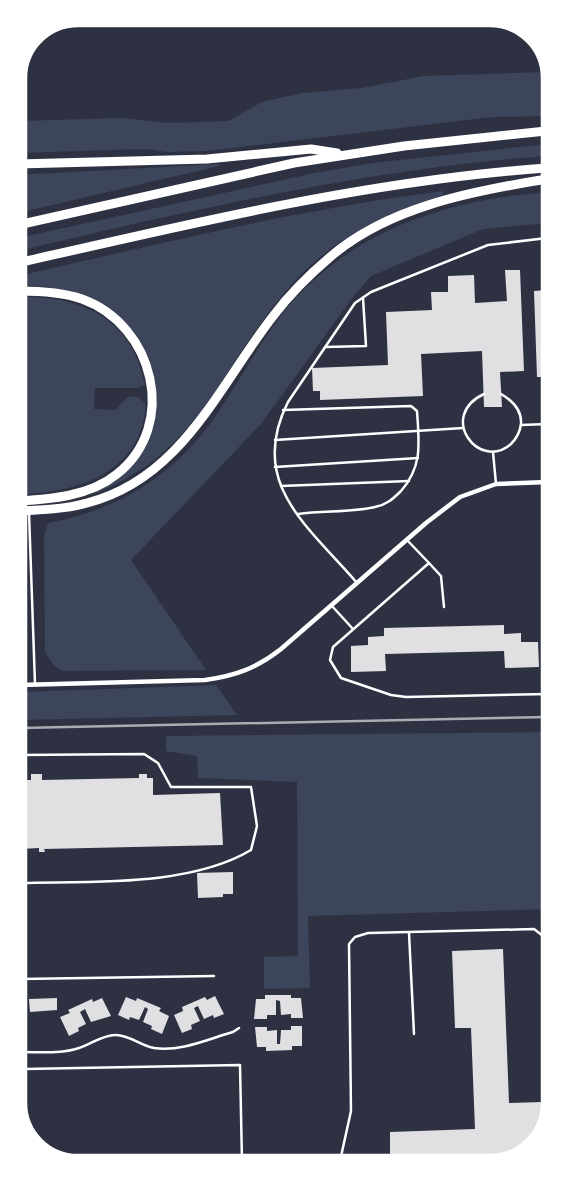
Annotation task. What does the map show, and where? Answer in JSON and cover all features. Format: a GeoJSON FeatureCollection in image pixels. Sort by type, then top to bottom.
{"type":"FeatureCollection","features":[{"type":"Feature","properties":{"kind":"highway"},"geometry":{"type":"LineString","coordinates":[[26,222],[232,176],[347,154],[542,131]]}},
{"type":"Feature","properties":{"kind":"highway"},"geometry":{"type":"LineString","coordinates":[[26,164],[207,159],[311,149],[347,154]]}},
{"type":"Feature","properties":{"kind":"highway"},"geometry":{"type":"LineString","coordinates":[[26,261],[285,203],[407,183],[542,168]]}},
{"type":"Feature","properties":{"kind":"highway"},"geometry":{"type":"LineString","coordinates":[[29,511],[87,503],[109,496],[130,485],[168,458],[200,422],[274,315],[330,257],[358,238],[393,219],[445,199],[542,180]]}},
{"type":"Feature","properties":{"kind":"highway"},"geometry":{"type":"LineString","coordinates":[[26,291],[40,291],[83,299],[122,324],[135,341],[146,362],[153,404],[148,426],[140,446],[117,474],[85,491],[58,498],[26,500]]}},
{"type":"Feature","properties":{"kind":"street"},"geometry":{"type":"LineString","coordinates":[[26,685],[205,680],[246,672],[266,661],[454,500],[475,490],[496,484],[542,482]]}},
{"type":"Feature","properties":{"kind":"lane"},"geometry":{"type":"LineString","coordinates":[[357,583],[286,499],[275,467],[274,440],[284,410],[355,303],[363,297],[371,292],[488,245],[542,239]]}},
{"type":"Feature","properties":{"kind":"lane"},"geometry":{"type":"LineString","coordinates":[[325,347],[366,346],[363,297]]}},
{"type":"Feature","properties":{"kind":"lane"},"geometry":{"type":"LineString","coordinates":[[484,394],[468,404],[464,412],[463,428],[470,442],[477,448],[493,452],[501,450],[515,440],[521,425],[518,409],[501,394]]}},
{"type":"Feature","properties":{"kind":"lane"},"geometry":{"type":"LineString","coordinates":[[284,410],[411,406],[417,411],[418,458],[410,481],[393,500],[376,507],[298,514]]}},
{"type":"Feature","properties":{"kind":"lane"},"geometry":{"type":"LineString","coordinates":[[521,425],[542,424]]}},
{"type":"Feature","properties":{"kind":"lane"},"geometry":{"type":"LineString","coordinates":[[274,440],[463,428]]}},
{"type":"Feature","properties":{"kind":"lane"},"geometry":{"type":"LineString","coordinates":[[493,452],[496,484]]}},
{"type":"Feature","properties":{"kind":"lane"},"geometry":{"type":"LineString","coordinates":[[275,467],[418,458]]}},
{"type":"Feature","properties":{"kind":"lane"},"geometry":{"type":"LineString","coordinates":[[281,486],[410,481]]}},
{"type":"Feature","properties":{"kind":"lane"},"geometry":{"type":"LineString","coordinates":[[29,511],[35,684]]}},
{"type":"Feature","properties":{"kind":"lane"},"geometry":{"type":"LineString","coordinates":[[407,540],[441,576],[444,607]]}},
{"type":"Feature","properties":{"kind":"lane"},"geometry":{"type":"LineString","coordinates":[[429,563],[333,647],[330,660],[341,678],[391,695],[406,698],[542,694]]}},
{"type":"Feature","properties":{"kind":"lane"},"geometry":{"type":"LineString","coordinates":[[332,605],[352,629]]}},
{"type":"Feature","properties":{"kind":"lane"},"geometry":{"type":"LineString","coordinates":[[26,754],[144,754],[158,763],[171,787],[252,787],[257,826],[251,850],[234,860],[162,879],[26,882]]}},
{"type":"Feature","properties":{"kind":"lane"},"geometry":{"type":"LineString","coordinates":[[341,1155],[351,1111],[349,944],[355,937],[368,934],[409,932],[534,929],[542,935]]}},
{"type":"Feature","properties":{"kind":"lane"},"geometry":{"type":"LineString","coordinates":[[409,932],[414,1034]]}},
{"type":"Feature","properties":{"kind":"lane"},"geometry":{"type":"LineString","coordinates":[[26,979],[214,976]]}},
{"type":"Feature","properties":{"kind":"lane"},"geometry":{"type":"LineString","coordinates":[[26,1052],[59,1052],[115,1034],[125,1036],[134,1043],[153,1048],[170,1049],[189,1046],[233,1032],[239,1028]]}},
{"type":"Feature","properties":{"kind":"lane"},"geometry":{"type":"LineString","coordinates":[[26,1069],[240,1065],[242,1155]]}},
{"type":"Feature","properties":{"kind":"shaded area"},"geometry":{"type":"Polygon","coordinates":[[[541,72],[542,116],[492,117],[207,151],[166,152],[145,149],[26,153],[26,121],[122,118],[168,123],[228,121],[262,102],[302,93],[361,88],[424,76],[541,72]]]}},
{"type":"Feature","properties":{"kind":"shaded area"},"geometry":{"type":"Polygon","coordinates":[[[542,144],[542,156],[479,162],[346,181],[215,206],[26,249],[26,236],[315,173],[372,163],[542,144]]]}},
{"type":"Feature","properties":{"kind":"shaded area"},"geometry":{"type":"Polygon","coordinates":[[[218,164],[219,166],[26,211],[26,175],[218,164]]]}},
{"type":"Feature","properties":{"kind":"shaded area"},"geometry":{"type":"Polygon","coordinates":[[[443,191],[443,195],[402,210],[362,229],[326,252],[294,282],[269,313],[208,403],[186,430],[160,455],[129,477],[91,495],[112,481],[134,462],[146,444],[154,423],[157,400],[155,379],[148,358],[138,338],[124,321],[106,307],[86,296],[61,289],[26,286],[26,274],[282,217],[443,191]]]}},
{"type":"Feature","properties":{"kind":"shaded area"},"geometry":{"type":"Polygon","coordinates":[[[542,193],[542,223],[483,229],[371,276],[353,297],[261,424],[131,560],[206,670],[63,671],[54,666],[45,652],[44,537],[48,523],[99,509],[146,485],[166,470],[203,433],[219,411],[254,354],[293,301],[319,275],[347,254],[377,236],[442,210],[511,196],[542,193]]]}},
{"type":"Feature","properties":{"kind":"shaded area"},"geometry":{"type":"Polygon","coordinates":[[[26,297],[63,301],[83,307],[101,316],[116,328],[129,343],[139,362],[145,385],[138,388],[95,388],[94,409],[116,410],[124,400],[131,397],[139,398],[145,405],[143,423],[136,442],[125,457],[95,479],[77,486],[26,494],[26,297]]]}},
{"type":"Feature","properties":{"kind":"shaded area"},"geometry":{"type":"Polygon","coordinates":[[[26,593],[28,623],[26,658],[26,593]]]}},
{"type":"Feature","properties":{"kind":"shaded area"},"geometry":{"type":"Polygon","coordinates":[[[216,685],[237,715],[26,720],[26,692],[216,685]]]}},
{"type":"Feature","properties":{"kind":"shaded area"},"geometry":{"type":"Polygon","coordinates":[[[542,732],[542,909],[308,916],[310,988],[264,989],[264,957],[298,956],[297,782],[198,778],[197,756],[166,751],[166,736],[542,732]]]}},
{"type":"Feature","properties":{"kind":"building"},"geometry":{"type":"Polygon","coordinates":[[[505,270],[520,270],[524,371],[500,372],[502,407],[484,407],[482,351],[421,354],[423,396],[320,400],[320,391],[313,391],[312,368],[388,365],[386,312],[432,310],[431,292],[448,292],[448,276],[474,275],[475,303],[507,301],[505,270]]]}},
{"type":"Feature","properties":{"kind":"building"},"geometry":{"type":"Polygon","coordinates":[[[542,290],[542,377],[537,377],[534,291],[542,290]]]}},
{"type":"Feature","properties":{"kind":"building"},"geometry":{"type":"Polygon","coordinates":[[[504,625],[504,634],[521,633],[521,642],[538,642],[539,667],[505,668],[504,651],[385,654],[386,671],[351,672],[351,646],[368,645],[368,637],[384,636],[384,628],[504,625]]]}},
{"type":"Feature","properties":{"kind":"building"},"geometry":{"type":"Polygon","coordinates":[[[31,774],[42,774],[42,780],[139,778],[139,774],[147,774],[147,778],[153,778],[153,795],[220,793],[223,845],[44,849],[45,852],[39,852],[39,848],[26,849],[26,780],[31,780],[31,774]]]}},
{"type":"Feature","properties":{"kind":"building"},"geometry":{"type":"Polygon","coordinates":[[[233,872],[233,894],[223,894],[223,897],[198,898],[197,873],[233,872]]]}},
{"type":"Feature","properties":{"kind":"building"},"geometry":{"type":"Polygon","coordinates":[[[503,949],[509,1103],[542,1102],[539,1120],[533,1132],[524,1142],[510,1151],[500,1154],[363,1155],[390,1154],[390,1132],[475,1129],[471,1028],[455,1028],[452,951],[503,949]]]}},
{"type":"Feature","properties":{"kind":"building"},"geometry":{"type":"Polygon","coordinates":[[[265,995],[291,995],[291,998],[301,998],[303,1018],[291,1018],[291,1014],[281,1015],[280,1001],[276,1000],[276,1015],[267,1015],[267,1019],[254,1019],[256,999],[265,999],[265,995]]]}},
{"type":"Feature","properties":{"kind":"building"},"geometry":{"type":"Polygon","coordinates":[[[215,996],[224,1014],[214,1018],[213,1015],[204,1019],[198,1006],[194,1008],[200,1021],[191,1025],[192,1029],[182,1033],[174,1015],[183,1011],[182,1007],[205,997],[207,1000],[215,996]]]}},
{"type":"Feature","properties":{"kind":"building"},"geometry":{"type":"Polygon","coordinates":[[[126,997],[136,1001],[137,998],[161,1008],[159,1011],[169,1016],[162,1034],[151,1029],[152,1026],[143,1022],[148,1009],[145,1007],[139,1020],[130,1017],[129,1020],[118,1015],[126,997]]]}},
{"type":"Feature","properties":{"kind":"building"},"geometry":{"type":"Polygon","coordinates":[[[57,998],[57,1010],[30,1012],[29,999],[57,998]]]}},
{"type":"Feature","properties":{"kind":"building"},"geometry":{"type":"Polygon","coordinates":[[[102,998],[111,1016],[91,1022],[85,1009],[80,1012],[86,1024],[78,1028],[79,1031],[69,1036],[60,1017],[70,1013],[68,1010],[92,999],[93,1002],[102,998]]]}},
{"type":"Feature","properties":{"kind":"building"},"geometry":{"type":"Polygon","coordinates":[[[291,1026],[302,1026],[302,1046],[292,1046],[292,1050],[266,1051],[266,1047],[257,1047],[255,1027],[267,1027],[267,1031],[277,1030],[277,1044],[280,1044],[281,1030],[291,1030],[291,1026]]]}},
{"type":"Feature","properties":{"kind":"railway"},"geometry":{"type":"LineString","coordinates":[[26,728],[542,717]]}}]}
